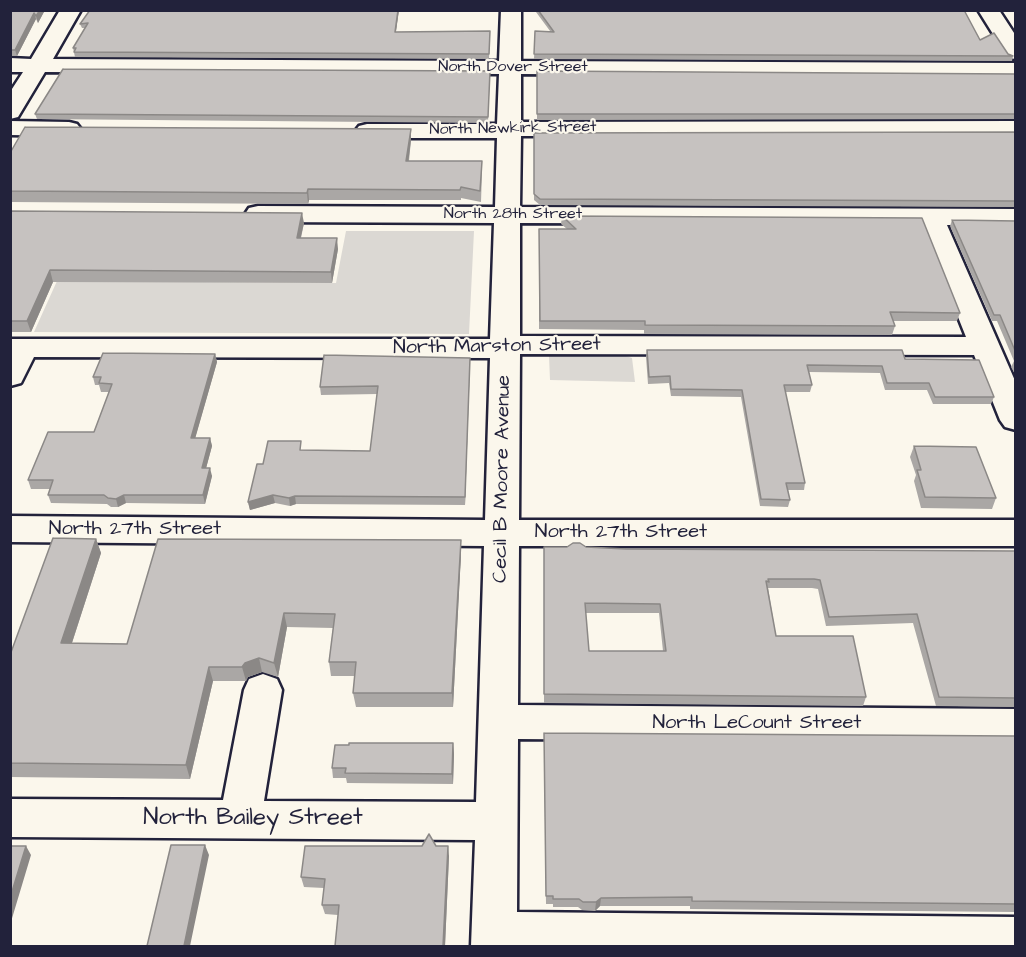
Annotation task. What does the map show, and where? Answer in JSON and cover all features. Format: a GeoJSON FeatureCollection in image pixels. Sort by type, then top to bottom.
{"type":"FeatureCollection","features":[{"type":"Feature","properties":{"kind":"street"},"geometry":{"type":"LineString","coordinates":[[10,112],[71,10]]}},
{"type":"Feature","properties":{"kind":"street","name":"Cecil B Moore Avenue"},"geometry":{"type":"LineString","coordinates":[[494,940],[511,10]]}},
{"type":"Feature","properties":{"kind":"street"},"geometry":{"type":"LineString","coordinates":[[988,10],[1016,53]]}},
{"type":"Feature","properties":{"kind":"street","name":"North Dover Street"},"geometry":{"type":"LineString","coordinates":[[10,65],[1016,70]]}},
{"type":"Feature","properties":{"kind":"street"},"geometry":{"type":"LineString","coordinates":[[10,128],[96,130]]}},
{"type":"Feature","properties":{"kind":"street","name":"North Newkirk Street"},"geometry":{"type":"LineString","coordinates":[[345,131],[487,132],[527,128],[1016,128]]}},
{"type":"Feature","properties":{"kind":"street","name":"North 28th Street"},"geometry":{"type":"LineString","coordinates":[[235,213],[1016,217]]}},
{"type":"Feature","properties":{"kind":"street"},"geometry":{"type":"LineString","coordinates":[[931,218],[1016,420]]}},
{"type":"Feature","properties":{"kind":"street","name":"North Marston Street"},"geometry":{"type":"LineString","coordinates":[[17,348],[474,350],[505,345],[984,346]]}},
{"type":"Feature","properties":{"kind":"street"},"geometry":{"type":"LineString","coordinates":[[10,376],[17,348]]}},
{"type":"Feature","properties":{"kind":"street","name":"North 27th Street"},"geometry":{"type":"LineString","coordinates":[[10,529],[502,533],[1016,533]]}},
{"type":"Feature","properties":{"kind":"street"},"geometry":{"type":"LineString","coordinates":[[240,819],[263,690]]}},
{"type":"Feature","properties":{"kind":"street","name":"North LeCount Street"},"geometry":{"type":"LineString","coordinates":[[498,722],[1016,726]]}},
{"type":"Feature","properties":{"kind":"street","name":"North Bailey Street"},"geometry":{"type":"LineString","coordinates":[[10,818],[496,821]]}},
{"type":"Feature","properties":{"kind":"street"},"geometry":{"type":"LineString","coordinates":[[494,940],[1016,939]]}},
{"type":"Feature","properties":{"kind":"shaded area"},"geometry":{"type":"Polygon","coordinates":[[[346,231],[474,231],[469,334],[34,332],[57,281],[336,283],[346,231]]]}},
{"type":"Feature","properties":{"kind":"shaded area"},"geometry":{"type":"Polygon","coordinates":[[[623,355],[632,358],[635,382],[550,380],[549,356],[623,355]]]}},
{"type":"Feature","properties":{"kind":"building"},"geometry":{"type":"Polygon","coordinates":[[[10,10],[40,10],[36,16],[34,13],[15,50],[10,50],[10,10]]]}},
{"type":"Feature","properties":{"kind":"building"},"geometry":{"type":"Polygon","coordinates":[[[90,10],[398,10],[395,32],[490,31],[489,54],[74,52],[76,48],[73,48],[88,23],[80,24],[90,10]]]}},
{"type":"Feature","properties":{"kind":"building"},"geometry":{"type":"Polygon","coordinates":[[[538,10],[964,10],[980,40],[994,33],[1008,54],[1013,56],[534,54],[535,31],[554,32],[538,10]]]}},
{"type":"Feature","properties":{"kind":"building"},"geometry":{"type":"Polygon","coordinates":[[[63,69],[490,71],[488,117],[35,114],[63,69]]]}},
{"type":"Feature","properties":{"kind":"building"},"geometry":{"type":"Polygon","coordinates":[[[537,71],[1016,74],[1016,114],[537,114],[537,71]]]}},
{"type":"Feature","properties":{"kind":"building"},"geometry":{"type":"Polygon","coordinates":[[[25,127],[411,129],[406,161],[482,161],[480,191],[461,187],[460,190],[308,189],[307,193],[10,191],[10,153],[25,127]]]}},
{"type":"Feature","properties":{"kind":"building"},"geometry":{"type":"Polygon","coordinates":[[[1016,132],[1016,201],[540,199],[534,194],[534,133],[1016,132]]]}},
{"type":"Feature","properties":{"kind":"building"},"geometry":{"type":"Polygon","coordinates":[[[10,211],[302,213],[297,238],[337,238],[331,272],[50,270],[27,321],[10,321],[10,211]]]}},
{"type":"Feature","properties":{"kind":"building"},"geometry":{"type":"Polygon","coordinates":[[[562,216],[922,218],[960,313],[890,312],[895,326],[645,325],[645,321],[540,321],[539,229],[576,229],[562,216]]]}},
{"type":"Feature","properties":{"kind":"building"},"geometry":{"type":"Polygon","coordinates":[[[952,220],[1016,221],[1016,353],[1000,315],[994,315],[952,220]]]}},
{"type":"Feature","properties":{"kind":"building"},"geometry":{"type":"Polygon","coordinates":[[[647,350],[902,350],[905,359],[979,360],[994,397],[935,397],[929,383],[887,383],[882,366],[807,365],[812,385],[784,385],[805,483],[786,483],[790,500],[761,499],[742,390],[671,389],[670,376],[649,377],[647,350]]]}},
{"type":"Feature","properties":{"kind":"building"},"geometry":{"type":"Polygon","coordinates":[[[103,353],[215,354],[191,438],[210,438],[202,468],[210,468],[203,495],[124,495],[116,499],[104,495],[48,495],[53,480],[28,480],[48,432],[94,432],[112,384],[99,383],[101,377],[93,377],[103,353]]]}},
{"type":"Feature","properties":{"kind":"building"},"geometry":{"type":"Polygon","coordinates":[[[324,355],[470,358],[465,497],[295,496],[289,498],[273,495],[248,502],[257,464],[263,464],[268,441],[301,441],[300,450],[370,451],[378,386],[320,387],[324,355]]]}},
{"type":"Feature","properties":{"kind":"building"},"geometry":{"type":"Polygon","coordinates":[[[914,446],[976,447],[996,498],[925,497],[917,470],[921,470],[914,446]]]}},
{"type":"Feature","properties":{"kind":"building"},"geometry":{"type":"Polygon","coordinates":[[[53,538],[96,539],[61,643],[127,644],[158,539],[461,540],[452,693],[353,693],[356,662],[329,662],[335,614],[284,613],[274,663],[259,658],[245,663],[242,667],[209,667],[186,765],[10,763],[10,655],[53,538]]]}},
{"type":"Feature","properties":{"kind":"building"},"geometry":{"type":"Polygon","coordinates":[[[573,543],[580,543],[586,547],[626,549],[1016,551],[1016,698],[939,697],[917,614],[829,617],[820,580],[814,579],[768,579],[769,582],[766,581],[776,636],[853,636],[866,697],[544,694],[544,547],[567,547],[573,543]],[[585,603],[589,651],[666,651],[660,604],[585,603]]]}},
{"type":"Feature","properties":{"kind":"building"},"geometry":{"type":"Polygon","coordinates":[[[544,733],[1016,736],[1016,904],[692,901],[692,897],[601,898],[596,902],[583,902],[579,899],[553,899],[553,896],[546,896],[544,733]]]}},
{"type":"Feature","properties":{"kind":"building"},"geometry":{"type":"Polygon","coordinates":[[[349,743],[453,743],[452,774],[345,773],[346,768],[332,768],[335,745],[349,745],[349,743]]]}},
{"type":"Feature","properties":{"kind":"building"},"geometry":{"type":"Polygon","coordinates":[[[429,834],[436,846],[448,846],[443,946],[335,946],[339,905],[322,905],[325,879],[301,877],[305,846],[422,846],[429,834]]]}},
{"type":"Feature","properties":{"kind":"building"},"geometry":{"type":"Polygon","coordinates":[[[171,845],[205,845],[184,946],[147,946],[171,845]]]}},
{"type":"Feature","properties":{"kind":"building"},"geometry":{"type":"Polygon","coordinates":[[[10,846],[26,846],[10,898],[10,846]]]}}]}
